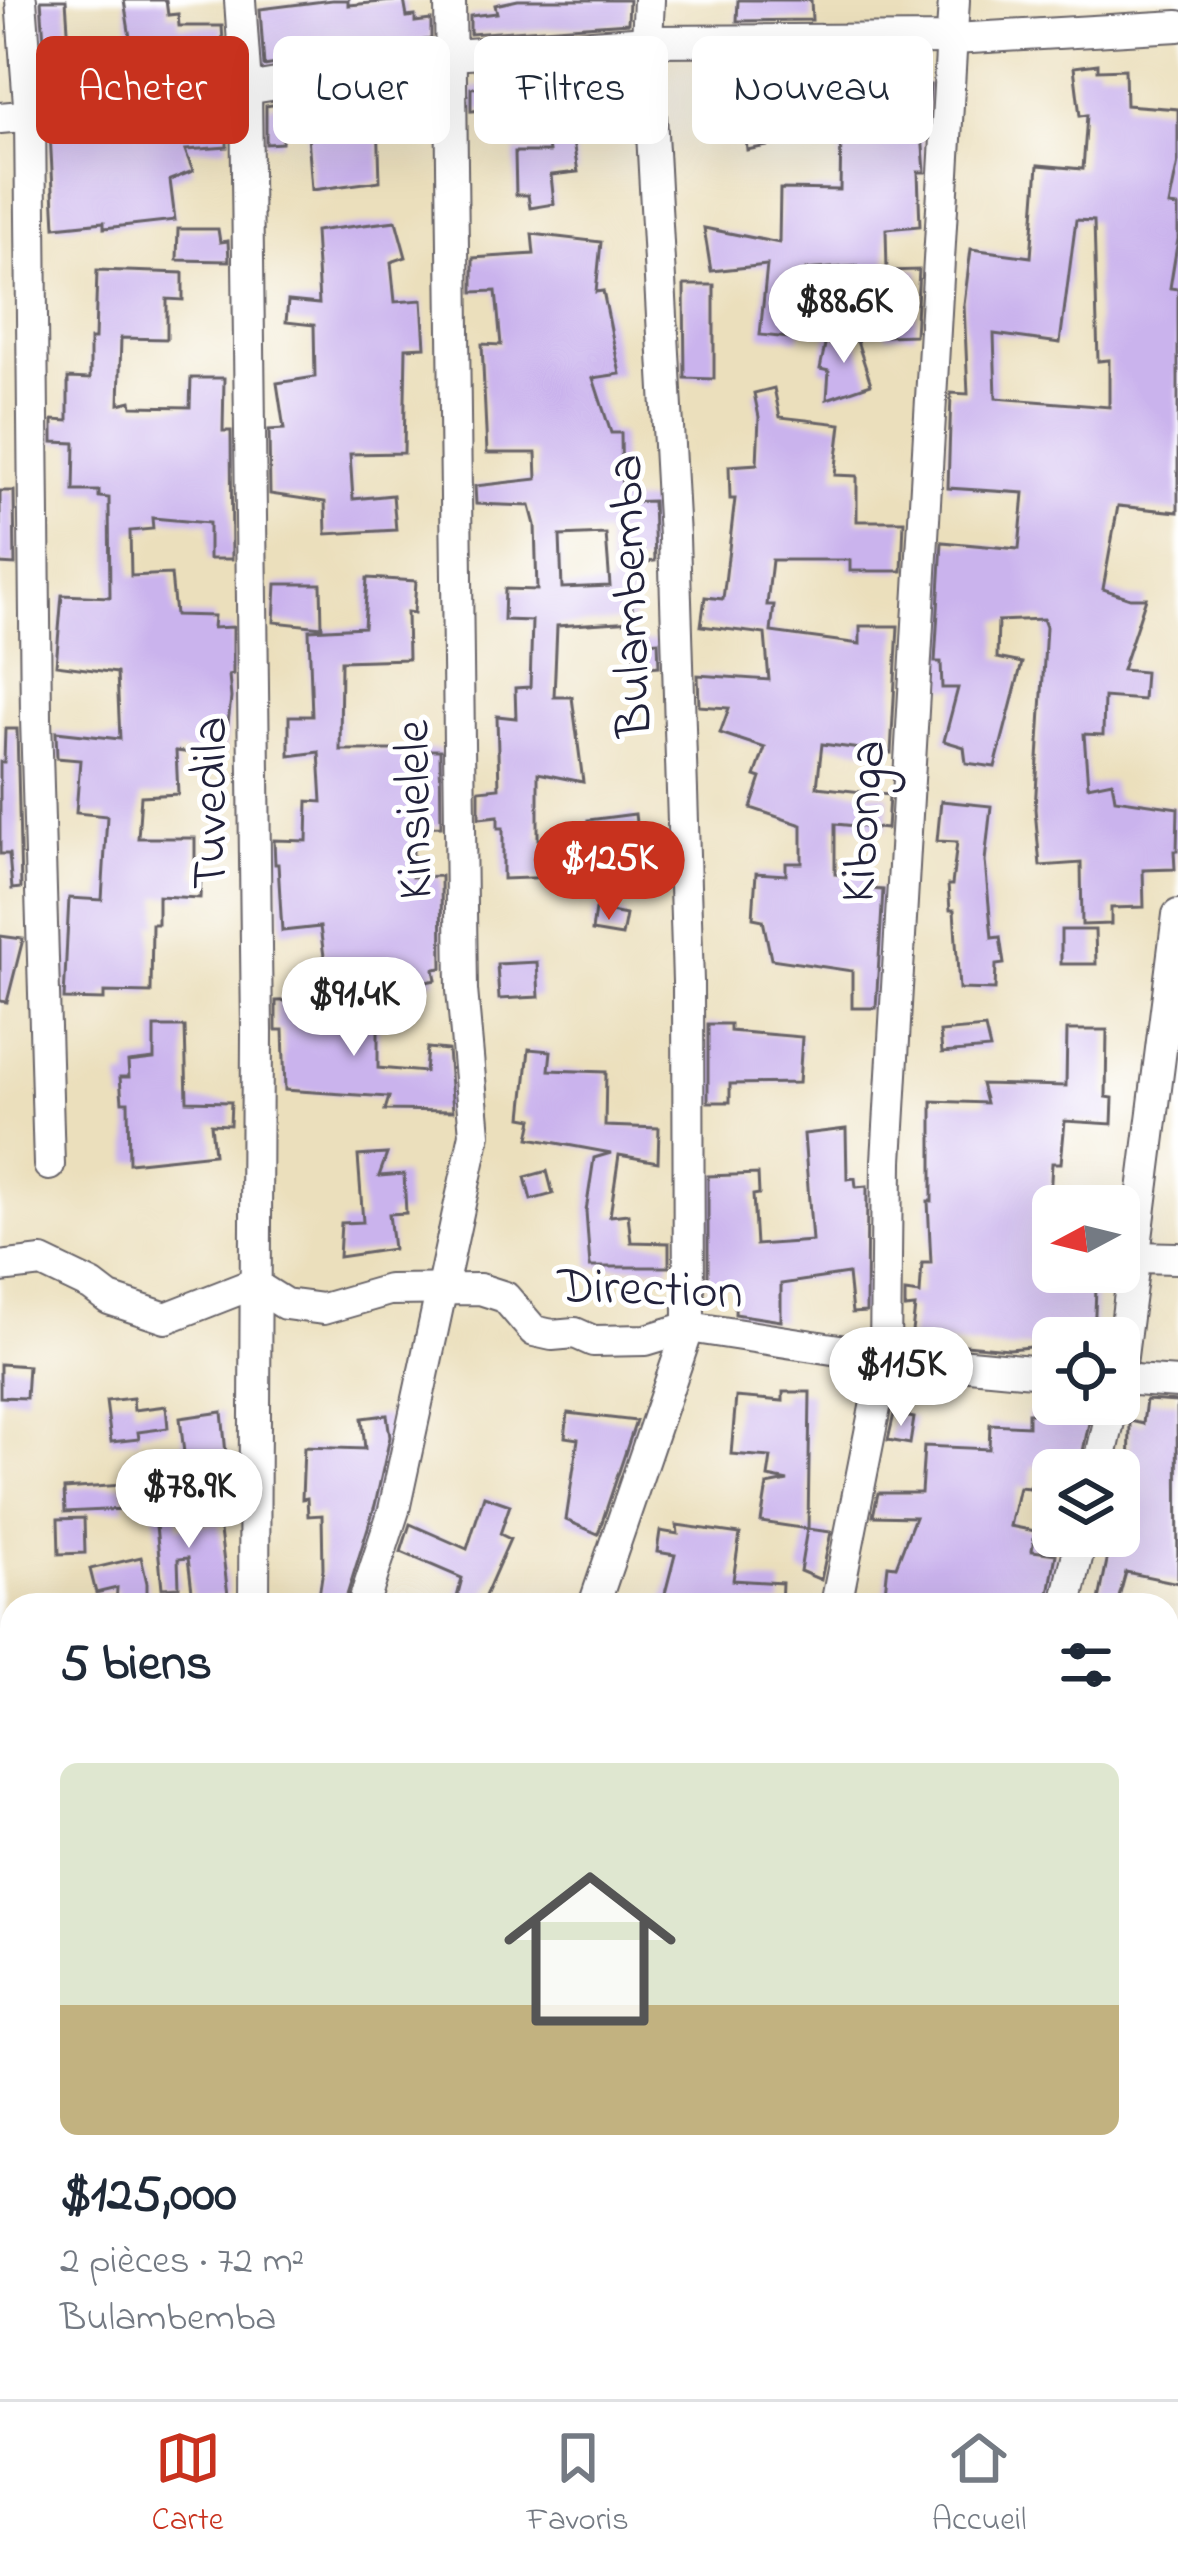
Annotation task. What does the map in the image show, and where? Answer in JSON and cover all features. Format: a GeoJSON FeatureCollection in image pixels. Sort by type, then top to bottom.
{"type":"FeatureCollection","features":[{"type":"Feature","properties":{"kind":"street"},"geometry":{"type":"LineString","coordinates":[[21,0],[15,118],[50,1166]]}},
{"type":"Feature","properties":{"kind":"street","name":"Tuvedila"},"geometry":{"type":"LineString","coordinates":[[240,0],[242,36]]}},
{"type":"Feature","properties":{"kind":"street","name":"Kinsielele"},"geometry":{"type":"LineString","coordinates":[[367,1593],[394,1510],[475,1134],[462,990],[450,0]]}},
{"type":"Feature","properties":{"kind":"street","name":"Bulambemba"},"geometry":{"type":"LineString","coordinates":[[647,36],[649,0]]}},
{"type":"Feature","properties":{"kind":"street","name":"Kibonga"},"geometry":{"type":"LineString","coordinates":[[838,1593],[886,1357],[889,1137],[953,0]]}},
{"type":"Feature","properties":{"kind":"street"},"geometry":{"type":"LineString","coordinates":[[668,41],[954,39],[1178,26]]}},
{"type":"Feature","properties":{"kind":"street"},"geometry":{"type":"LineString","coordinates":[[249,87],[474,53]]}},
{"type":"Feature","properties":{"kind":"street","name":"Tuvedila"},"geometry":{"type":"LineString","coordinates":[[247,144],[257,1032],[254,1593]]}},
{"type":"Feature","properties":{"kind":"street","name":"Bulambemba"},"geometry":{"type":"LineString","coordinates":[[598,1593],[689,1327],[688,982],[675,560],[653,144]]}},
{"type":"Feature","properties":{"kind":"street"},"geometry":{"type":"LineString","coordinates":[[1140,1217],[1178,915]]}},
{"type":"Feature","properties":{"kind":"street"},"geometry":{"type":"LineString","coordinates":[[1140,1257],[1178,1258]]}},
{"type":"Feature","properties":{"kind":"street"},"geometry":{"type":"LineString","coordinates":[[0,1267],[42,1262],[109,1299],[166,1318],[253,1284]]}},
{"type":"Feature","properties":{"kind":"street","name":"Direction"},"geometry":{"type":"LineString","coordinates":[[253,1284],[285,1304],[323,1310],[389,1290],[480,1289],[505,1297],[534,1331],[552,1335],[575,1333],[593,1341],[614,1342],[646,1340],[689,1327],[886,1357],[1032,1371]]}},
{"type":"Feature","properties":{"kind":"street"},"geometry":{"type":"LineString","coordinates":[[1140,1380],[1178,1383]]}},
{"type":"Feature","properties":{"kind":"street"},"geometry":{"type":"LineString","coordinates":[[1069,1593],[1077,1557]]}},
{"type":"Feature","properties":{"kind":"building"},"geometry":{"type":"Polygon","coordinates":[[[41,0],[66,0],[68,36],[44,36],[41,0]]]}},
{"type":"Feature","properties":{"kind":"building"},"geometry":{"type":"Polygon","coordinates":[[[124,0],[166,0],[168,15],[178,14],[179,26],[222,26],[223,36],[130,36],[124,0]]]}},
{"type":"Feature","properties":{"kind":"building"},"geometry":{"type":"Polygon","coordinates":[[[332,0],[348,0],[348,5],[404,0],[407,17],[415,16],[415,22],[431,20],[431,36],[273,36],[273,65],[264,66],[260,9],[332,0]]]}},
{"type":"Feature","properties":{"kind":"building"},"geometry":{"type":"Polygon","coordinates":[[[518,0],[629,0],[628,23],[470,34],[470,16],[497,13],[495,5],[518,0]]]}},
{"type":"Feature","properties":{"kind":"building"},"geometry":{"type":"Polygon","coordinates":[[[738,0],[811,0],[812,20],[737,21],[738,0]]]}},
{"type":"Feature","properties":{"kind":"building"},"geometry":{"type":"Polygon","coordinates":[[[1098,64],[1098,70],[1125,69],[1126,105],[1178,109],[1178,162],[1169,206],[1178,207],[1170,288],[1178,289],[1178,512],[1118,506],[1103,589],[1146,598],[1122,670],[1145,672],[1143,700],[1104,697],[1103,735],[1084,734],[1088,786],[1112,781],[1115,799],[1178,808],[1175,869],[1143,870],[1144,907],[1111,908],[1111,924],[1082,925],[1081,863],[1040,866],[1035,809],[1043,619],[998,621],[997,658],[1022,663],[995,767],[966,763],[964,747],[944,741],[958,688],[942,688],[941,662],[935,662],[942,542],[1019,549],[1024,493],[948,488],[951,393],[968,394],[964,304],[971,249],[1031,257],[1038,165],[1083,169],[1087,115],[1080,116],[1074,67],[1098,64]],[[1076,220],[1060,343],[994,334],[996,398],[1109,407],[1109,360],[1098,361],[1094,221],[1076,220]]]}},
{"type":"Feature","properties":{"kind":"building"},"geometry":{"type":"Polygon","coordinates":[[[273,105],[273,144],[266,144],[266,106],[273,105]]]}},
{"type":"Feature","properties":{"kind":"building"},"geometry":{"type":"Polygon","coordinates":[[[51,144],[227,144],[185,150],[193,171],[170,180],[175,220],[104,228],[104,222],[55,227],[51,144]]]}},
{"type":"Feature","properties":{"kind":"building"},"geometry":{"type":"Polygon","coordinates":[[[309,144],[379,144],[380,181],[312,190],[309,144]]]}},
{"type":"Feature","properties":{"kind":"building"},"geometry":{"type":"Polygon","coordinates":[[[548,144],[573,144],[578,172],[551,175],[554,204],[530,208],[528,195],[516,195],[515,152],[549,152],[548,144]]]}},
{"type":"Feature","properties":{"kind":"building"},"geometry":{"type":"Polygon","coordinates":[[[841,144],[923,144],[925,172],[918,172],[920,226],[886,229],[887,271],[919,270],[915,335],[886,336],[885,285],[858,286],[857,266],[806,270],[799,339],[760,335],[767,265],[711,271],[704,228],[779,243],[780,189],[840,190],[841,144]]]}},
{"type":"Feature","properties":{"kind":"building"},"geometry":{"type":"Polygon","coordinates":[[[396,221],[406,257],[391,262],[395,302],[422,300],[425,347],[406,348],[404,453],[350,454],[353,499],[393,495],[396,530],[326,534],[325,502],[270,494],[269,430],[284,429],[277,383],[315,377],[314,325],[286,322],[288,301],[319,304],[315,231],[396,221]]]}},
{"type":"Feature","properties":{"kind":"building"},"geometry":{"type":"Polygon","coordinates":[[[178,229],[218,229],[220,242],[228,241],[229,261],[177,260],[178,229]]]}},
{"type":"Feature","properties":{"kind":"building"},"geometry":{"type":"Polygon","coordinates":[[[532,234],[601,242],[596,292],[603,291],[620,374],[593,378],[611,433],[621,433],[622,502],[653,501],[655,561],[629,564],[633,621],[557,626],[554,697],[572,697],[583,782],[538,773],[538,839],[544,839],[544,864],[592,855],[588,820],[635,814],[642,874],[503,879],[503,828],[498,828],[498,816],[479,818],[479,790],[499,788],[497,716],[516,718],[515,688],[530,687],[532,621],[504,620],[505,589],[537,590],[530,506],[476,504],[475,486],[537,479],[536,453],[487,453],[482,344],[501,345],[496,291],[473,292],[473,258],[534,254],[532,234]],[[606,534],[560,536],[562,588],[610,586],[606,534]]]}},
{"type":"Feature","properties":{"kind":"building"},"geometry":{"type":"Polygon","coordinates":[[[97,270],[183,273],[183,300],[167,299],[167,339],[121,338],[119,404],[190,407],[191,378],[224,378],[223,431],[231,431],[232,559],[209,559],[209,523],[152,518],[153,529],[130,531],[131,576],[171,574],[175,615],[214,616],[213,628],[233,627],[224,757],[176,751],[178,794],[141,796],[138,838],[195,838],[200,898],[158,896],[158,924],[152,924],[151,993],[104,992],[104,1000],[64,999],[69,898],[102,900],[107,816],[76,813],[80,760],[57,758],[56,732],[120,739],[117,673],[56,665],[62,595],[110,597],[109,498],[99,497],[99,491],[74,491],[75,443],[53,442],[53,420],[68,421],[68,378],[90,379],[97,270]]]}},
{"type":"Feature","properties":{"kind":"building"},"geometry":{"type":"Polygon","coordinates":[[[684,285],[714,285],[714,379],[685,378],[684,285]]]}},
{"type":"Feature","properties":{"kind":"building"},"geometry":{"type":"Polygon","coordinates":[[[827,335],[857,341],[871,384],[827,399],[829,371],[820,369],[827,335]]]}},
{"type":"Feature","properties":{"kind":"building"},"geometry":{"type":"Polygon","coordinates":[[[774,388],[780,417],[841,424],[835,475],[857,476],[857,521],[904,521],[902,571],[850,571],[850,560],[772,560],[767,605],[774,605],[771,632],[860,644],[860,626],[898,626],[891,753],[822,744],[817,787],[889,795],[887,829],[835,824],[835,874],[870,876],[869,889],[883,890],[876,1008],[852,1008],[852,971],[771,959],[763,920],[753,918],[756,873],[786,875],[786,863],[802,863],[802,825],[751,808],[765,748],[720,733],[729,708],[699,706],[698,675],[769,680],[765,634],[701,626],[705,597],[723,599],[735,499],[730,499],[729,466],[757,464],[759,417],[754,393],[774,388]]]}},
{"type":"Feature","properties":{"kind":"building"},"geometry":{"type":"Polygon","coordinates":[[[0,491],[14,491],[15,565],[0,564],[0,491]]]}},
{"type":"Feature","properties":{"kind":"building"},"geometry":{"type":"Polygon","coordinates":[[[367,578],[416,581],[414,613],[407,612],[408,659],[341,661],[340,750],[440,750],[441,826],[414,827],[412,877],[441,876],[442,968],[434,969],[436,980],[379,991],[376,963],[326,971],[320,927],[282,931],[274,840],[307,841],[308,801],[322,802],[319,752],[289,756],[289,716],[312,716],[309,630],[364,627],[367,578]]]}},
{"type":"Feature","properties":{"kind":"building"},"geometry":{"type":"Polygon","coordinates":[[[276,584],[321,584],[322,627],[274,622],[276,584]]]}},
{"type":"Feature","properties":{"kind":"building"},"geometry":{"type":"Polygon","coordinates":[[[658,641],[659,666],[635,668],[633,643],[658,641]]]}},
{"type":"Feature","properties":{"kind":"building"},"geometry":{"type":"Polygon","coordinates":[[[5,729],[17,729],[21,888],[12,889],[9,854],[0,854],[0,762],[4,762],[5,729]]]}},
{"type":"Feature","properties":{"kind":"building"},"geometry":{"type":"Polygon","coordinates":[[[941,801],[991,806],[985,861],[992,938],[1000,937],[1004,964],[996,965],[995,990],[959,989],[948,885],[952,885],[957,842],[937,841],[941,801]]]}},
{"type":"Feature","properties":{"kind":"building"},"geometry":{"type":"Polygon","coordinates":[[[595,909],[626,915],[622,936],[592,931],[595,909]]]}},
{"type":"Feature","properties":{"kind":"building"},"geometry":{"type":"Polygon","coordinates":[[[1061,930],[1095,930],[1096,964],[1061,964],[1061,930]]]}},
{"type":"Feature","properties":{"kind":"building"},"geometry":{"type":"Polygon","coordinates":[[[0,936],[23,939],[7,1002],[0,1001],[0,936]]]}},
{"type":"Feature","properties":{"kind":"building"},"geometry":{"type":"Polygon","coordinates":[[[537,962],[539,997],[499,999],[497,964],[537,962]]]}},
{"type":"Feature","properties":{"kind":"building"},"geometry":{"type":"Polygon","coordinates":[[[334,1000],[331,1019],[378,1003],[378,1068],[425,1072],[427,1048],[448,1050],[453,1111],[385,1110],[389,1097],[285,1090],[283,1030],[276,1030],[276,1001],[334,1000]]]}},
{"type":"Feature","properties":{"kind":"building"},"geometry":{"type":"Polygon","coordinates":[[[708,1024],[730,1024],[730,1031],[802,1037],[799,1083],[730,1084],[730,1102],[708,1102],[708,1024]]]}},
{"type":"Feature","properties":{"kind":"building"},"geometry":{"type":"Polygon","coordinates":[[[154,1027],[185,1027],[187,1101],[231,1102],[230,1125],[211,1124],[214,1154],[129,1163],[128,1102],[122,1102],[120,1077],[129,1077],[128,1062],[154,1059],[154,1027]]]}},
{"type":"Feature","properties":{"kind":"building"},"geometry":{"type":"Polygon","coordinates":[[[985,1028],[990,1049],[942,1053],[940,1032],[985,1028]]]}},
{"type":"Feature","properties":{"kind":"building"},"geometry":{"type":"Polygon","coordinates":[[[1067,1030],[1107,1030],[1106,1097],[1113,1098],[1112,1124],[1065,1121],[1061,1163],[1052,1163],[1051,1185],[1032,1185],[1032,1293],[1096,1293],[1095,1317],[1032,1317],[1032,1347],[911,1340],[915,1307],[905,1308],[905,1292],[920,1294],[922,1263],[931,1263],[932,1101],[986,1103],[981,1084],[1066,1086],[1067,1030]]]}},
{"type":"Feature","properties":{"kind":"building"},"geometry":{"type":"Polygon","coordinates":[[[529,1049],[551,1051],[549,1070],[606,1072],[605,1126],[659,1128],[658,1162],[619,1155],[610,1216],[628,1214],[631,1242],[669,1243],[669,1267],[590,1267],[586,1211],[594,1158],[611,1153],[529,1138],[533,1119],[522,1117],[529,1049]]]}},
{"type":"Feature","properties":{"kind":"building"},"geometry":{"type":"Polygon","coordinates":[[[846,1129],[847,1179],[855,1178],[856,1187],[867,1186],[866,1312],[852,1313],[848,1274],[781,1284],[781,1321],[735,1314],[736,1285],[708,1286],[708,1176],[758,1174],[759,1194],[753,1195],[756,1245],[812,1241],[804,1134],[846,1129]]]}},
{"type":"Feature","properties":{"kind":"building"},"geometry":{"type":"Polygon","coordinates":[[[387,1154],[379,1176],[404,1174],[406,1213],[389,1214],[393,1249],[339,1257],[341,1223],[363,1222],[358,1156],[387,1154]]]}},
{"type":"Feature","properties":{"kind":"building"},"geometry":{"type":"Polygon","coordinates":[[[547,1171],[553,1194],[531,1200],[525,1177],[547,1171]]]}},
{"type":"Feature","properties":{"kind":"building"},"geometry":{"type":"Polygon","coordinates":[[[0,1364],[28,1366],[26,1398],[0,1397],[0,1364]]]}},
{"type":"Feature","properties":{"kind":"building"},"geometry":{"type":"Polygon","coordinates":[[[783,1392],[810,1392],[808,1529],[761,1522],[767,1485],[788,1481],[768,1477],[771,1457],[731,1454],[736,1397],[783,1401],[783,1392]]]}},
{"type":"Feature","properties":{"kind":"building"},"geometry":{"type":"Polygon","coordinates":[[[133,1398],[134,1410],[166,1406],[168,1428],[138,1432],[139,1439],[111,1442],[106,1401],[133,1398]]]}},
{"type":"Feature","properties":{"kind":"building"},"geometry":{"type":"Polygon","coordinates":[[[1146,1400],[1177,1402],[1178,1583],[1126,1572],[1120,1593],[1100,1593],[1108,1557],[1140,1557],[1140,1449],[1130,1449],[1130,1425],[1140,1423],[1146,1400]]]}},
{"type":"Feature","properties":{"kind":"building"},"geometry":{"type":"Polygon","coordinates":[[[222,1412],[228,1475],[187,1479],[180,1418],[222,1412]]]}},
{"type":"Feature","properties":{"kind":"building"},"geometry":{"type":"Polygon","coordinates":[[[568,1413],[636,1421],[598,1534],[566,1520],[578,1439],[565,1437],[568,1413]]]}},
{"type":"Feature","properties":{"kind":"building"},"geometry":{"type":"Polygon","coordinates":[[[1028,1413],[1032,1413],[1032,1425],[1089,1425],[1083,1449],[1032,1449],[1030,1488],[1019,1487],[1010,1526],[1032,1530],[1032,1557],[1055,1557],[1049,1593],[885,1593],[888,1565],[896,1566],[915,1517],[873,1516],[878,1493],[921,1493],[924,1446],[989,1449],[990,1424],[1028,1426],[1028,1413]]]}},
{"type":"Feature","properties":{"kind":"building"},"geometry":{"type":"Polygon","coordinates":[[[894,1414],[914,1418],[910,1444],[888,1440],[894,1414]]]}},
{"type":"Feature","properties":{"kind":"building"},"geometry":{"type":"Polygon","coordinates":[[[387,1415],[390,1437],[375,1505],[348,1593],[319,1593],[322,1515],[308,1516],[307,1498],[302,1499],[304,1447],[365,1449],[362,1418],[387,1415]]]}},
{"type":"Feature","properties":{"kind":"building"},"geometry":{"type":"Polygon","coordinates":[[[123,1485],[124,1509],[65,1512],[64,1489],[123,1485]]]}},
{"type":"Feature","properties":{"kind":"building"},"geometry":{"type":"Polygon","coordinates":[[[177,1493],[178,1527],[219,1523],[228,1593],[192,1593],[188,1558],[178,1559],[179,1587],[162,1588],[153,1494],[177,1493]]]}},
{"type":"Feature","properties":{"kind":"building"},"geometry":{"type":"Polygon","coordinates":[[[484,1496],[510,1505],[500,1534],[510,1539],[486,1593],[458,1593],[462,1578],[401,1552],[410,1524],[467,1549],[484,1496]]]}},
{"type":"Feature","properties":{"kind":"building"},"geometry":{"type":"Polygon","coordinates":[[[84,1518],[85,1553],[59,1554],[58,1519],[84,1518]]]}},
{"type":"Feature","properties":{"kind":"building"},"geometry":{"type":"Polygon","coordinates":[[[677,1525],[740,1534],[733,1580],[782,1583],[782,1593],[665,1593],[675,1555],[657,1552],[660,1531],[678,1534],[677,1525]]]}},
{"type":"Feature","properties":{"kind":"building"},"geometry":{"type":"Polygon","coordinates":[[[807,1529],[831,1532],[821,1580],[800,1571],[807,1529]]]}},
{"type":"Feature","properties":{"kind":"building"},"geometry":{"type":"Polygon","coordinates":[[[141,1557],[147,1593],[117,1593],[117,1588],[96,1593],[90,1569],[141,1557]]]}}]}
